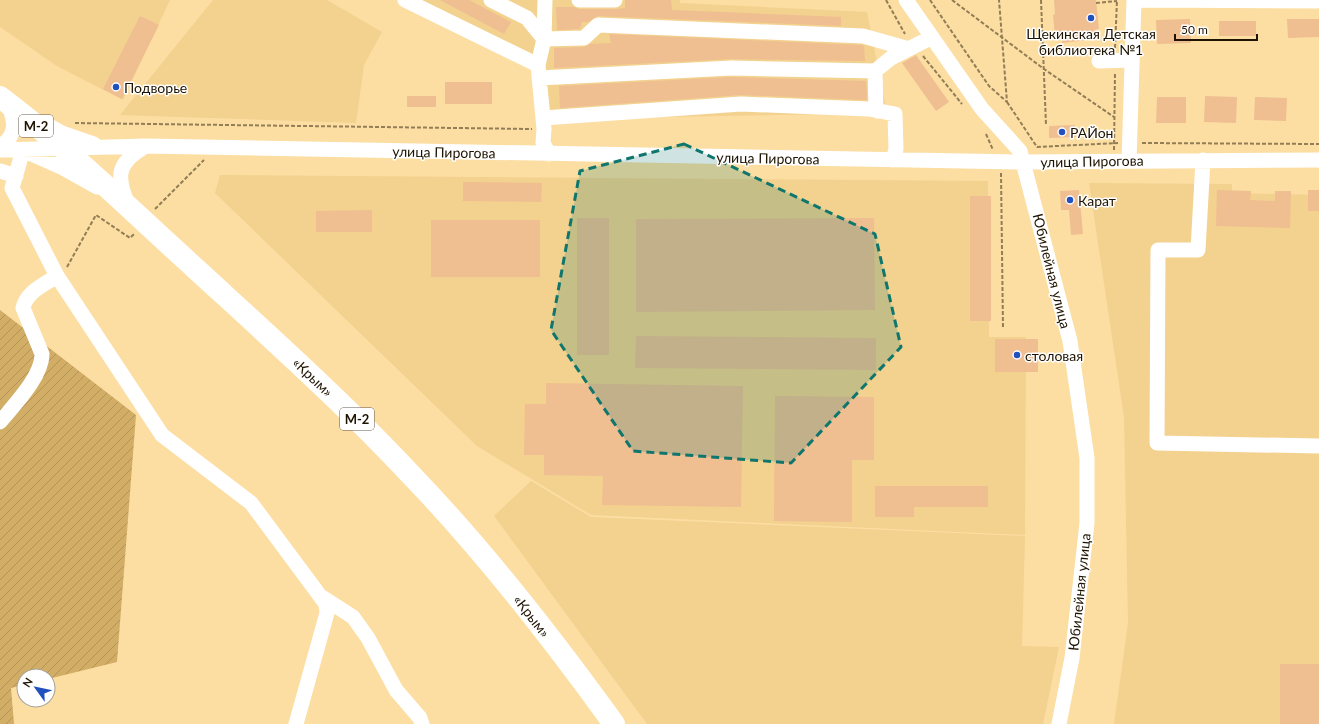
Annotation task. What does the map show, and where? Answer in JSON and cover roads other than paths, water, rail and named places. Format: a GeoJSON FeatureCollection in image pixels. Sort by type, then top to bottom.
{"type":"FeatureCollection","features":[{"type":"Feature","properties":{"kind":"highway","name":"М-2"},"geometry":{"type":"LineString","coordinates":[[4,100],[63,149]]}},
{"type":"Feature","properties":{"kind":"highway","name":"«Крым»"},"geometry":{"type":"LineString","coordinates":[[63,149],[303,366],[414,477],[486,557],[570,664],[614,724]]}},
{"type":"Feature","properties":{"kind":"street"},"geometry":{"type":"LineString","coordinates":[[405,0],[538,71],[731,68],[875,71],[891,58],[932,37]]}},
{"type":"Feature","properties":{"kind":"street"},"geometry":{"type":"LineString","coordinates":[[491,0],[527,18],[544,40]]}},
{"type":"Feature","properties":{"kind":"street"},"geometry":{"type":"LineString","coordinates":[[545,0],[544,40],[538,71],[543,123],[543,143],[550,154]]}},
{"type":"Feature","properties":{"kind":"street"},"geometry":{"type":"LineString","coordinates":[[579,0],[615,0]]}},
{"type":"Feature","properties":{"kind":"street","name":"Юбилейная улица"},"geometry":{"type":"LineString","coordinates":[[906,0],[982,109],[1020,151],[1070,341],[1087,458],[1086,531],[1072,658],[1059,724]]}},
{"type":"Feature","properties":{"kind":"street"},"geometry":{"type":"LineString","coordinates":[[1129,161],[1134,1],[1319,1]]}},
{"type":"Feature","properties":{"kind":"street"},"geometry":{"type":"LineString","coordinates":[[544,40],[584,38],[598,25],[863,36],[909,49]]}},
{"type":"Feature","properties":{"kind":"street"},"geometry":{"type":"LineString","coordinates":[[1099,61],[1132,60]]}},
{"type":"Feature","properties":{"kind":"street"},"geometry":{"type":"LineString","coordinates":[[875,71],[876,111]]}},
{"type":"Feature","properties":{"kind":"street"},"geometry":{"type":"LineString","coordinates":[[0,146],[8,140],[15,127],[14,117],[4,100]]}},
{"type":"Feature","properties":{"kind":"street"},"geometry":{"type":"LineString","coordinates":[[4,100],[62,133],[82,141],[110,148],[146,146]]}},
{"type":"Feature","properties":{"kind":"street"},"geometry":{"type":"LineString","coordinates":[[543,123],[741,104],[876,111],[895,114],[896,149],[893,160]]}},
{"type":"Feature","properties":{"kind":"street"},"geometry":{"type":"LineString","coordinates":[[0,150],[146,146]]}},
{"type":"Feature","properties":{"kind":"street"},"geometry":{"type":"LineString","coordinates":[[130,209],[123,194],[120,180],[121,168],[124,162],[134,153],[146,146]]}},
{"type":"Feature","properties":{"kind":"street","name":"улица Пирогова"},"geometry":{"type":"LineString","coordinates":[[146,146],[1024,162],[1319,160]]}},
{"type":"Feature","properties":{"kind":"street"},"geometry":{"type":"LineString","coordinates":[[23,150],[70,172],[130,209]]}},
{"type":"Feature","properties":{"kind":"street"},"geometry":{"type":"LineString","coordinates":[[9,186],[23,150]]}},
{"type":"Feature","properties":{"kind":"street"},"geometry":{"type":"LineString","coordinates":[[1203,160],[1198,250],[1158,250],[1157,443],[1319,446]]}},
{"type":"Feature","properties":{"kind":"street"},"geometry":{"type":"LineString","coordinates":[[0,171],[57,276],[162,435],[251,503],[326,604],[327,613],[296,724]]}},
{"type":"Feature","properties":{"kind":"street"},"geometry":{"type":"LineString","coordinates":[[0,422],[20,398],[42,362],[42,354],[23,308],[24,301],[57,276]]}},
{"type":"Feature","properties":{"kind":"street"},"geometry":{"type":"LineString","coordinates":[[322,597],[353,617],[368,638],[396,690],[420,718],[422,724]]}},
{"type":"Feature","properties":{"kind":"place","name":"Щекинская Детская библиотека №1"},"geometry":{"type":"Point","coordinates":[1091,18]}},
{"type":"Feature","properties":{"kind":"place","name":"Подворье"},"geometry":{"type":"Point","coordinates":[116,87]}},
{"type":"Feature","properties":{"kind":"place","name":"РАЙон"},"geometry":{"type":"Point","coordinates":[1062,132]}},
{"type":"Feature","properties":{"kind":"place","name":"Карат"},"geometry":{"type":"Point","coordinates":[1070,200]}},
{"type":"Feature","properties":{"kind":"place","name":"столовая"},"geometry":{"type":"Point","coordinates":[1017,355]}}]}
